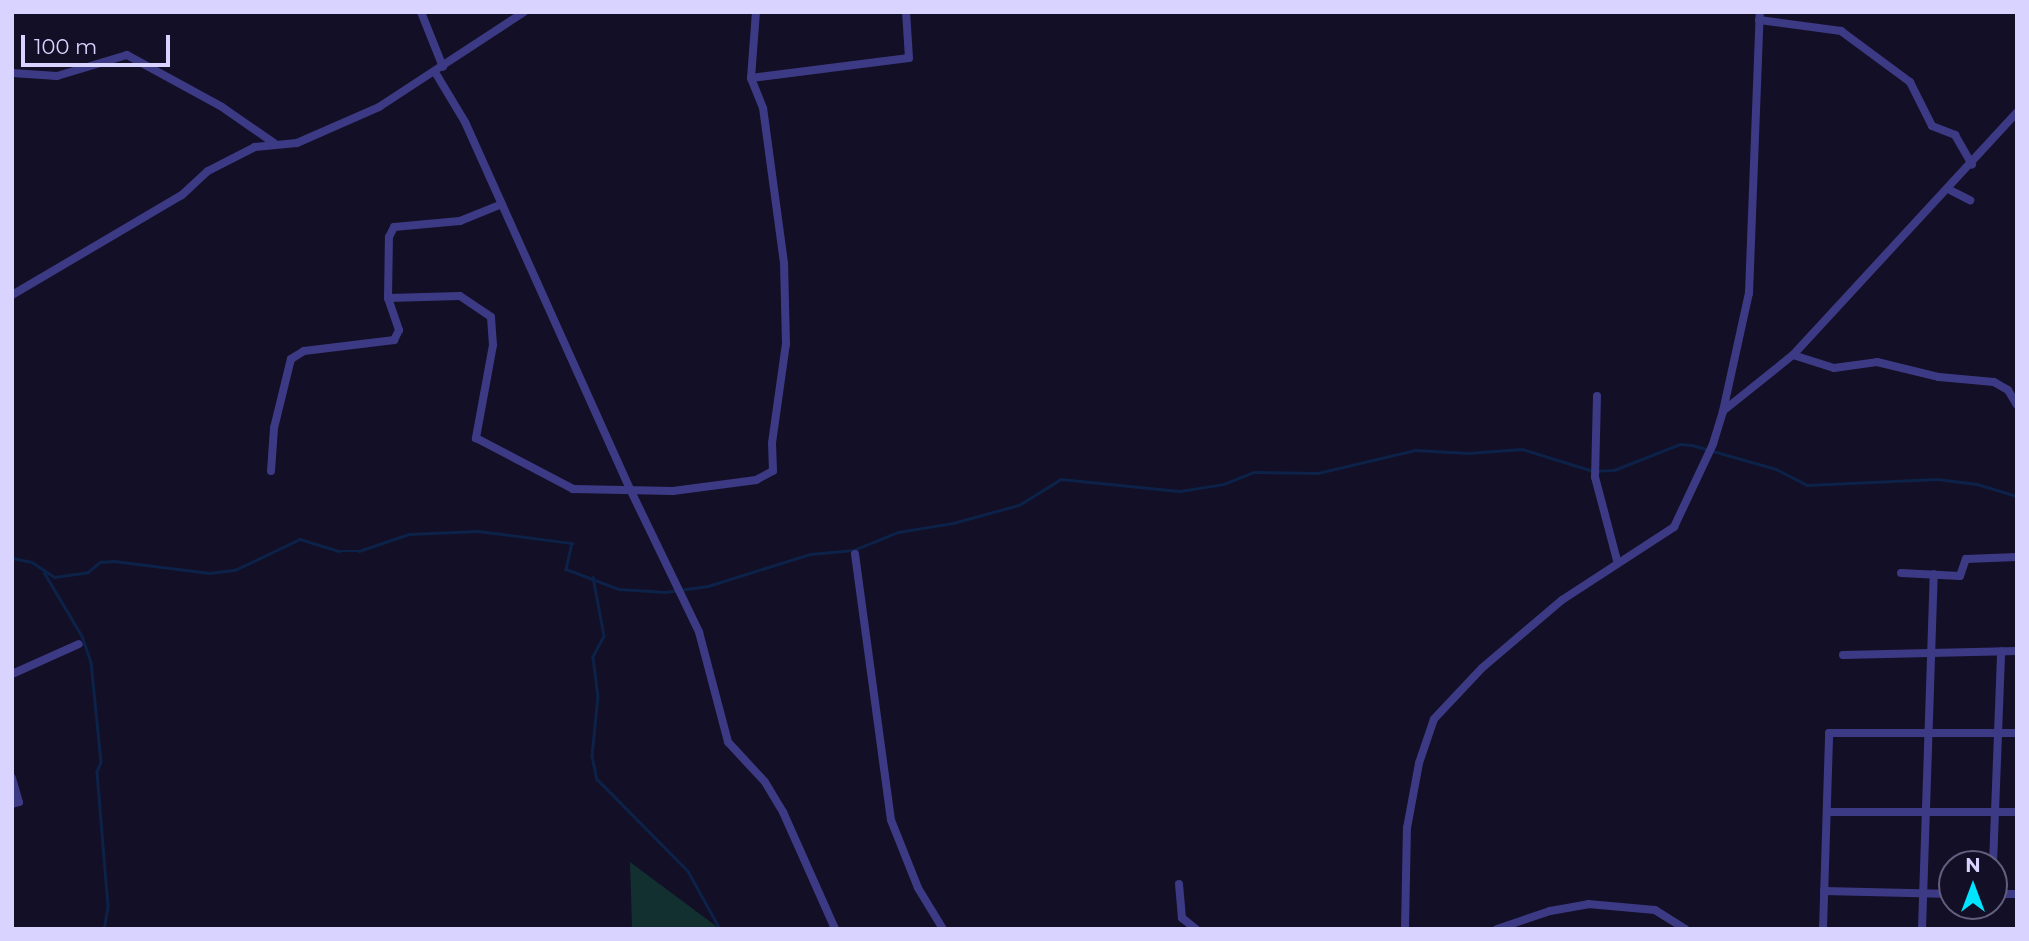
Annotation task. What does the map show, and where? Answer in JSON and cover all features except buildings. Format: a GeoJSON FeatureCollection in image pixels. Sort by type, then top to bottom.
{"type":"FeatureCollection","features":[{"type":"Feature","properties":{"kind":"street"},"geometry":{"type":"LineString","coordinates":[[421,12],[439,69],[629,489],[699,632],[728,742],[765,782],[835,929]]}},
{"type":"Feature","properties":{"kind":"street"},"geometry":{"type":"LineString","coordinates":[[12,295],[182,195],[208,171],[255,147],[274,143],[297,143],[379,107],[439,69],[509,17],[524,12]]}},
{"type":"Feature","properties":{"kind":"street"},"geometry":{"type":"LineString","coordinates":[[388,298],[460,296],[491,317],[493,345],[476,438],[573,489],[693,489],[756,480],[773,471],[772,443],[786,344],[783,237],[763,108],[751,78],[756,12]]}},
{"type":"Feature","properties":{"kind":"street"},"geometry":{"type":"LineString","coordinates":[[751,78],[909,58],[906,12]]}},
{"type":"Feature","properties":{"kind":"street"},"geometry":{"type":"LineString","coordinates":[[1405,929],[1407,828],[1419,763],[1434,719],[1530,626],[1617,560],[1674,527],[1713,444],[1749,293],[1757,179],[1759,16],[1841,31],[1910,82],[1931,126],[1955,135],[1972,164]]}},
{"type":"Feature","properties":{"kind":"street"},"geometry":{"type":"LineString","coordinates":[[12,74],[57,76],[127,55],[222,107],[274,143]]}},
{"type":"Feature","properties":{"kind":"street"},"geometry":{"type":"LineString","coordinates":[[1723,411],[1793,355],[1972,164],[2017,111]]}},
{"type":"Feature","properties":{"kind":"street"},"geometry":{"type":"LineString","coordinates":[[1948,189],[1970,200]]}},
{"type":"Feature","properties":{"kind":"street"},"geometry":{"type":"LineString","coordinates":[[271,471],[274,428],[291,359],[304,351],[394,340],[400,330],[388,298],[389,237],[394,227],[460,221],[502,204]]}},
{"type":"Feature","properties":{"kind":"street"},"geometry":{"type":"LineString","coordinates":[[1793,355],[1834,368],[1877,362],[1939,377],[1994,382],[2008,390],[2017,405]]}},
{"type":"Feature","properties":{"kind":"street"},"geometry":{"type":"LineString","coordinates":[[1597,396],[1595,477],[1617,560]]}},
{"type":"Feature","properties":{"kind":"street"},"geometry":{"type":"LineString","coordinates":[[855,554],[891,820],[918,888],[943,929]]}},
{"type":"Feature","properties":{"kind":"street"},"geometry":{"type":"LineString","coordinates":[[1901,573],[1960,576],[1966,559],[2017,557]]}},
{"type":"Feature","properties":{"kind":"street"},"geometry":{"type":"LineString","coordinates":[[1922,929],[1934,574]]}},
{"type":"Feature","properties":{"kind":"street"},"geometry":{"type":"LineString","coordinates":[[12,674],[79,644]]}},
{"type":"Feature","properties":{"kind":"street"},"geometry":{"type":"LineString","coordinates":[[1994,850],[2001,651]]}},
{"type":"Feature","properties":{"kind":"street"},"geometry":{"type":"LineString","coordinates":[[1843,655],[2017,651]]}},
{"type":"Feature","properties":{"kind":"street"},"geometry":{"type":"LineString","coordinates":[[1823,929],[1829,733],[2017,733]]}},
{"type":"Feature","properties":{"kind":"street"},"geometry":{"type":"LineString","coordinates":[[12,778],[19,802],[12,804]]}},
{"type":"Feature","properties":{"kind":"street"},"geometry":{"type":"LineString","coordinates":[[1827,812],[2017,812]]}},
{"type":"Feature","properties":{"kind":"street"},"geometry":{"type":"LineString","coordinates":[[1179,884],[1182,918],[1196,929]]}},
{"type":"Feature","properties":{"kind":"street"},"geometry":{"type":"LineString","coordinates":[[1824,891],[1938,894]]}},
{"type":"Feature","properties":{"kind":"street"},"geometry":{"type":"LineString","coordinates":[[1497,929],[1550,911],[1588,904],[1655,910],[1686,929]]}},
{"type":"Feature","properties":{"kind":"green space"},"geometry":{"type":"Polygon","coordinates":[[[630,862],[720,929],[632,929],[630,862]]]}},
{"type":"Feature","properties":{"kind":"waterway"},"geometry":{"type":"LineString","coordinates":[[12,558],[32,562],[54,577],[88,572],[100,562],[114,561],[209,573],[235,570],[300,539],[339,551],[359,551],[409,534],[478,531],[572,543],[566,569],[619,589],[665,592],[708,586],[810,554],[854,550],[898,532],[953,523],[1019,505],[1061,479],[1180,491],[1224,484],[1254,472],[1318,473],[1415,450],[1468,453],[1522,449],[1593,471],[1614,470],[1680,444],[1776,469],[1807,485],[1937,479],[1977,484],[2017,496]]}},
{"type":"Feature","properties":{"kind":"waterway"},"geometry":{"type":"LineString","coordinates":[[44,572],[82,636],[91,662],[101,762],[97,772],[108,907],[104,929]]}},
{"type":"Feature","properties":{"kind":"waterway"},"geometry":{"type":"LineString","coordinates":[[593,577],[604,636],[593,657],[598,696],[592,756],[597,779],[688,871],[720,929]]}}]}
